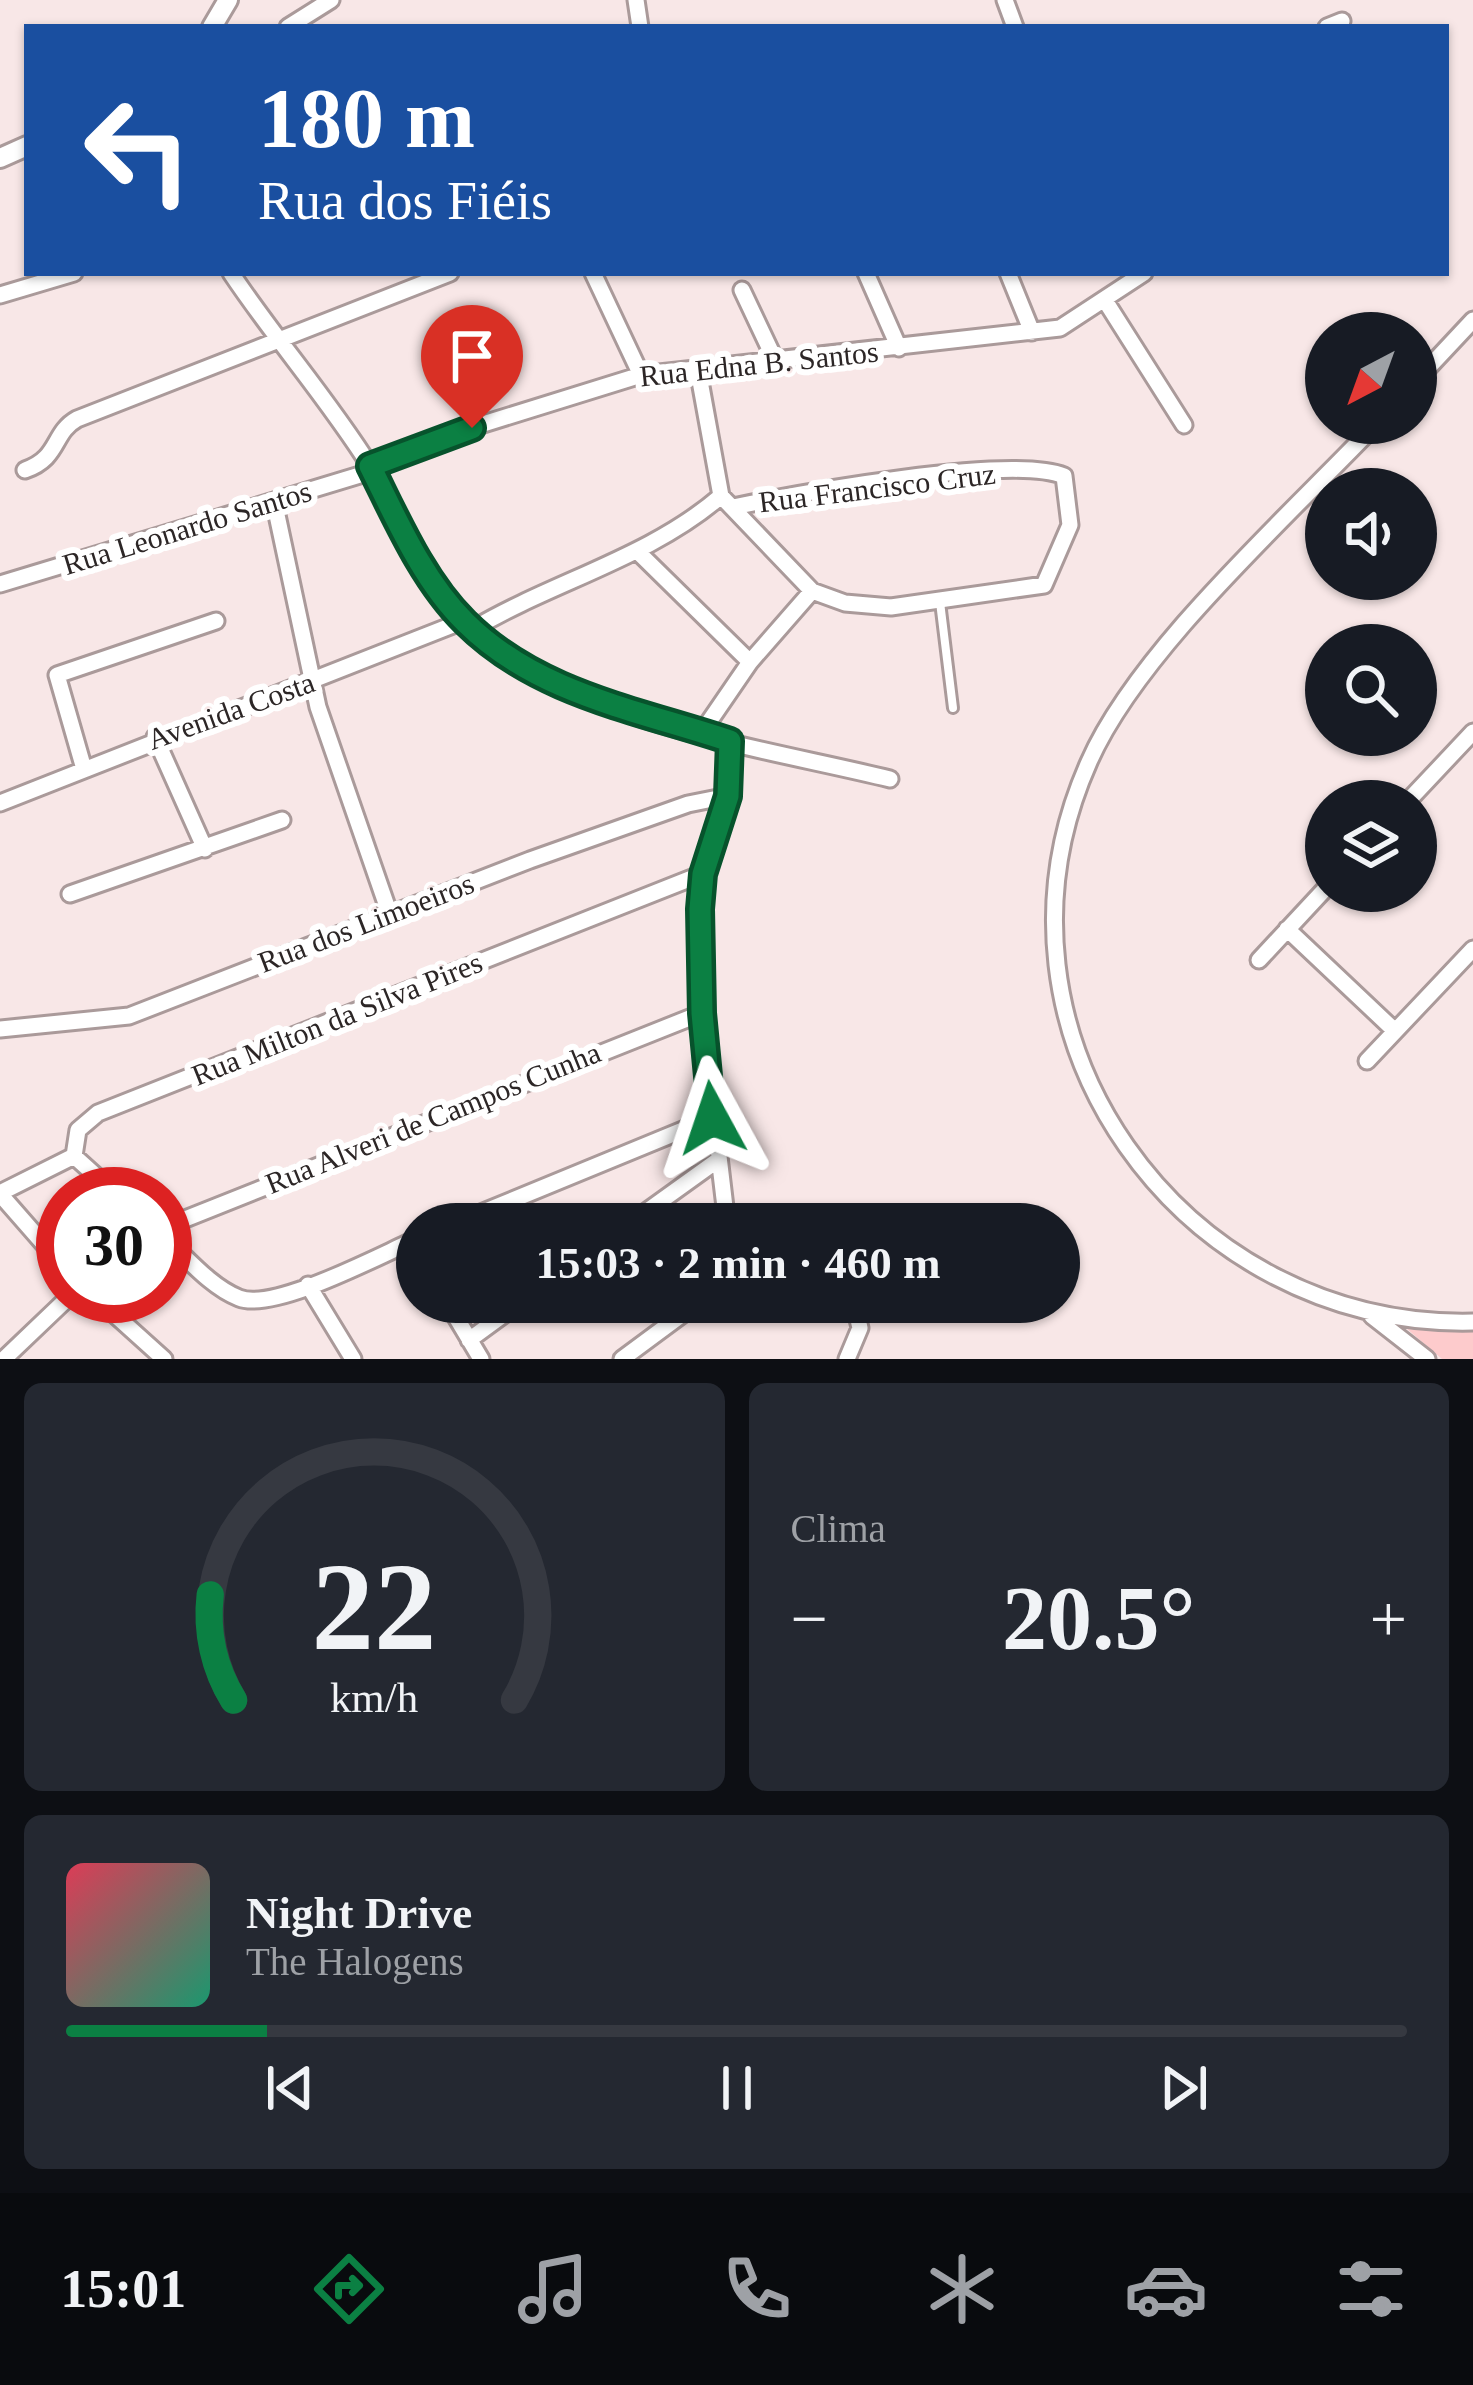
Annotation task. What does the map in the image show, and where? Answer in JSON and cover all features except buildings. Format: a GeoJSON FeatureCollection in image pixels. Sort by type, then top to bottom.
{"type":"FeatureCollection","features":[{"type":"Feature","properties":{"kind":"street"},"geometry":{"type":"LineString","coordinates":[[293,24],[331,0]]}},
{"type":"Feature","properties":{"kind":"street"},"geometry":{"type":"LineString","coordinates":[[0,295],[64,276]]}},
{"type":"Feature","properties":{"kind":"street"},"geometry":{"type":"LineString","coordinates":[[233,276],[371,468],[420,560],[468,625],[568,690],[730,741],[890,779]]}},
{"type":"Feature","properties":{"kind":"street"},"geometry":{"type":"LineString","coordinates":[[25,470],[50,458],[62,432],[77,419],[440,276]]}},
{"type":"Feature","properties":{"kind":"street"},"geometry":{"type":"LineString","coordinates":[[594,276],[641,375]]}},
{"type":"Feature","properties":{"kind":"street"},"geometry":{"type":"LineString","coordinates":[[867,276],[899,348]]}},
{"type":"Feature","properties":{"kind":"street"},"geometry":{"type":"LineString","coordinates":[[1009,276],[1032,332]]}},
{"type":"Feature","properties":{"kind":"street","name":"Rua Edna B. Santos"},"geometry":{"type":"LineString","coordinates":[[371,468],[419,444],[641,375],[1060,328],[1140,276]]}},
{"type":"Feature","properties":{"kind":"street"},"geometry":{"type":"LineString","coordinates":[[742,290],[776,362]]}},
{"type":"Feature","properties":{"kind":"street"},"geometry":{"type":"LineString","coordinates":[[1106,302],[1184,425]]}},
{"type":"Feature","properties":{"kind":"street"},"geometry":{"type":"LineString","coordinates":[[1437,359],[1473,320]]}},
{"type":"Feature","properties":{"kind":"street"},"geometry":{"type":"LineString","coordinates":[[698,370],[727,501],[812,591],[866,607],[940,601]]}},
{"type":"Feature","properties":{"kind":"street"},"geometry":{"type":"LineString","coordinates":[[1357,444],[1192,619],[1111,718],[1072,806],[1054,883],[1052,937],[1074,1049],[1104,1115],[1141,1173],[1213,1238],[1273,1274],[1365,1310],[1408,1320],[1473,1322]]}},
{"type":"Feature","properties":{"kind":"street","name":"Rua Leonardo Santos"},"geometry":{"type":"LineString","coordinates":[[0,584],[371,468]]}},
{"type":"Feature","properties":{"kind":"street","name":"Rua Francisco Cruz"},"geometry":{"type":"LineString","coordinates":[[727,501],[1022,470],[1064,476],[1070,494],[1070,525],[1051,561],[1050,579],[1034,587],[940,601]]}},
{"type":"Feature","properties":{"kind":"street"},"geometry":{"type":"LineString","coordinates":[[274,501],[310,681],[389,912]]}},
{"type":"Feature","properties":{"kind":"street","name":"Avenida Costa"},"geometry":{"type":"LineString","coordinates":[[0,803],[155,737],[468,625],[638,552],[727,501]]}},
{"type":"Feature","properties":{"kind":"street"},"geometry":{"type":"LineString","coordinates":[[638,552],[750,662]]}},
{"type":"Feature","properties":{"kind":"street"},"geometry":{"type":"LineString","coordinates":[[702,732],[750,662],[812,591]]}},
{"type":"Feature","properties":{"kind":"street"},"geometry":{"type":"LineString","coordinates":[[84,770],[57,675],[216,621]]}},
{"type":"Feature","properties":{"kind":"street"},"geometry":{"type":"LineString","coordinates":[[1428,780],[1473,732]]}},
{"type":"Feature","properties":{"kind":"street"},"geometry":{"type":"LineString","coordinates":[[155,737],[205,849]]}},
{"type":"Feature","properties":{"kind":"street"},"geometry":{"type":"LineString","coordinates":[[724,1203],[702,1013],[703,874],[728,796],[730,741]]}},
{"type":"Feature","properties":{"kind":"street","name":"Rua dos Limoeiros"},"geometry":{"type":"LineString","coordinates":[[0,1029],[129,1016],[389,912],[658,813],[728,796]]}},
{"type":"Feature","properties":{"kind":"street"},"geometry":{"type":"LineString","coordinates":[[70,894],[282,820]]}},
{"type":"Feature","properties":{"kind":"street","name":"Rua Milton da Silva Pires"},"geometry":{"type":"LineString","coordinates":[[0,1193],[74,1156],[78,1130],[98,1113],[703,874]]}},
{"type":"Feature","properties":{"kind":"street"},"geometry":{"type":"LineString","coordinates":[[1258,960],[1305,910]]}},
{"type":"Feature","properties":{"kind":"street"},"geometry":{"type":"LineString","coordinates":[[1287,929],[1395,1031]]}},
{"type":"Feature","properties":{"kind":"street"},"geometry":{"type":"LineString","coordinates":[[1367,1061],[1473,949]]}},
{"type":"Feature","properties":{"kind":"street","name":"Rua Alveri de Campos Cunha"},"geometry":{"type":"LineString","coordinates":[[192,1216],[702,1013]]}},
{"type":"Feature","properties":{"kind":"street"},"geometry":{"type":"LineString","coordinates":[[505,1203],[712,1118]]}},
{"type":"Feature","properties":{"kind":"street"},"geometry":{"type":"LineString","coordinates":[[74,1156],[86,1167]]}},
{"type":"Feature","properties":{"kind":"street"},"geometry":{"type":"LineString","coordinates":[[658,1203],[718,1160]]}},
{"type":"Feature","properties":{"kind":"street"},"geometry":{"type":"LineString","coordinates":[[0,1193],[36,1235]]}},
{"type":"Feature","properties":{"kind":"street"},"geometry":{"type":"LineString","coordinates":[[192,1260],[238,1298],[252,1301],[308,1286],[396,1250]]}},
{"type":"Feature","properties":{"kind":"street"},"geometry":{"type":"LineString","coordinates":[[308,1286],[353,1359]]}},
{"type":"Feature","properties":{"kind":"street"},"geometry":{"type":"LineString","coordinates":[[1365,1310],[1427,1359]]}},
{"type":"Feature","properties":{"kind":"street"},"geometry":{"type":"LineString","coordinates":[[4,1359],[42,1323]]}},
{"type":"Feature","properties":{"kind":"street"},"geometry":{"type":"LineString","coordinates":[[124,1323],[164,1359]]}},
{"type":"Feature","properties":{"kind":"street"},"geometry":{"type":"LineString","coordinates":[[459,1323],[481,1359]]}},
{"type":"Feature","properties":{"kind":"street"},"geometry":{"type":"LineString","coordinates":[[469,1340],[492,1323]]}},
{"type":"Feature","properties":{"kind":"street"},"geometry":{"type":"LineString","coordinates":[[622,1359],[671,1323]]}},
{"type":"Feature","properties":{"kind":"street"},"geometry":{"type":"LineString","coordinates":[[847,1359],[859,1323]]}},
{"type":"Feature","properties":{"kind":"lane"},"geometry":{"type":"LineString","coordinates":[[940,601],[953,708]]}},
{"type":"Feature","properties":{"kind":"shaded area"},"geometry":{"type":"Polygon","coordinates":[[[1406,1328],[1473,1329],[1473,1359],[1442,1359],[1406,1328]]]}},
{"type":"Feature","properties":{"kind":"route"},"geometry":{"type":"LineString","coordinates":[[472,428],[370,466],[420,560],[463,621],[496,647],[568,690],[730,741],[731,778],[724,819],[703,874],[700,909],[702,1013],[712,1118]]}}]}
